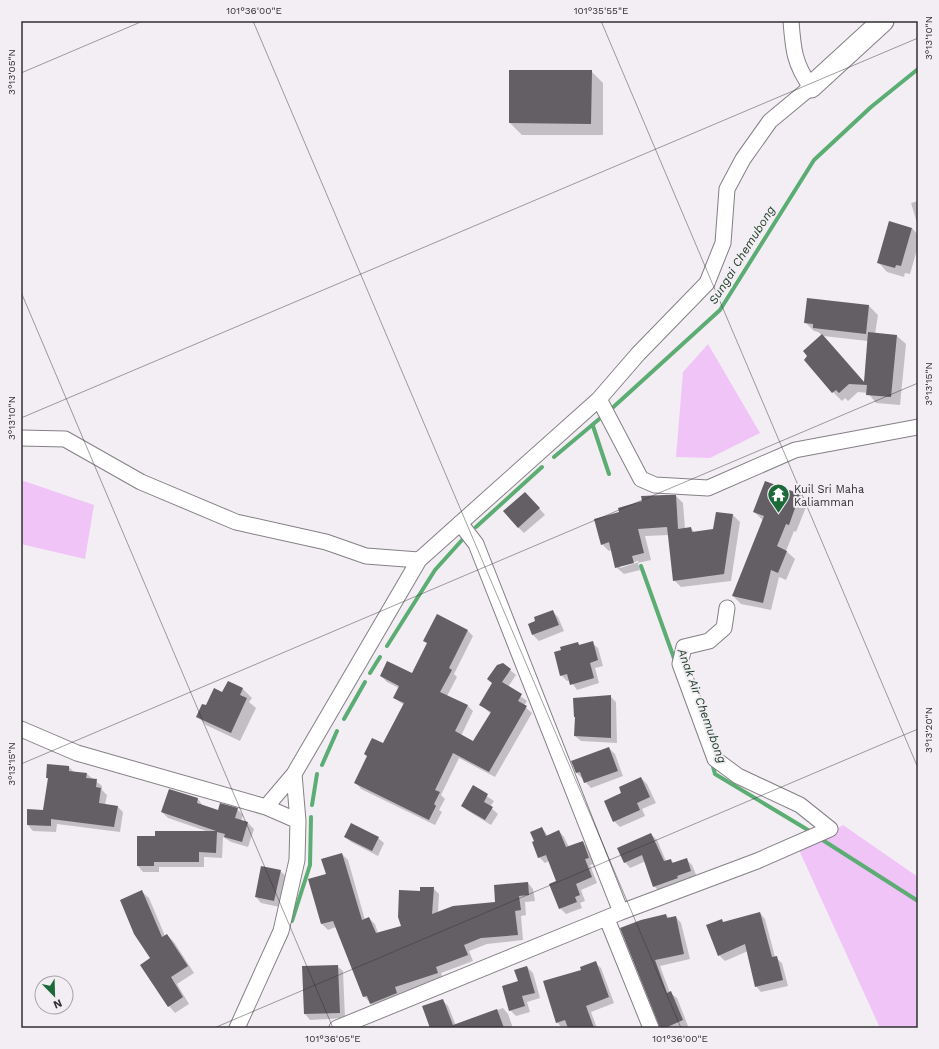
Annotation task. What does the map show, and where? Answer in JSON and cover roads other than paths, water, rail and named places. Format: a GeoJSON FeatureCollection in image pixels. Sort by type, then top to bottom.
{"type":"FeatureCollection","features":[{"type":"Feature","properties":{"kind":"main road"},"geometry":{"type":"LineString","coordinates":[[811,87],[883,21]]}},
{"type":"Feature","properties":{"kind":"street"},"geometry":{"type":"LineString","coordinates":[[266,807],[294,774],[419,560],[600,401],[638,354],[707,283],[722,244],[727,189],[743,159],[770,122],[811,87],[801,73],[794,55],[791,21]]}},
{"type":"Feature","properties":{"kind":"street"},"geometry":{"type":"LineString","coordinates":[[600,401],[641,479],[655,485],[708,488],[795,450],[918,427]]}},
{"type":"Feature","properties":{"kind":"street"},"geometry":{"type":"LineString","coordinates":[[21,438],[65,439],[141,482],[236,522],[326,542],[366,556],[419,560]]}},
{"type":"Feature","properties":{"kind":"street"},"geometry":{"type":"LineString","coordinates":[[460,523],[476,544],[621,912]]}},
{"type":"Feature","properties":{"kind":"street"},"geometry":{"type":"LineString","coordinates":[[337,1028],[621,912],[758,861],[830,829],[800,804],[738,776],[715,758],[680,664],[684,647],[709,640],[724,628],[727,608]]}},
{"type":"Feature","properties":{"kind":"street"},"geometry":{"type":"LineString","coordinates":[[21,729],[77,753],[266,807],[298,821]]}},
{"type":"Feature","properties":{"kind":"street"},"geometry":{"type":"LineString","coordinates":[[237,1028],[281,931],[297,860],[298,821],[294,774]]}},
{"type":"Feature","properties":{"kind":"street"},"geometry":{"type":"LineString","coordinates":[[607,919],[651,1028]]}},
{"type":"Feature","properties":{"kind":"waterway","name":"Sungai Chemubong"},"geometry":{"type":"LineString","coordinates":[[609,411],[720,310],[814,160],[871,107],[918,69]]}},
{"type":"Feature","properties":{"kind":"waterway","name":"Sungai Chemubong"},"geometry":{"type":"LineString","coordinates":[[554,457],[604,415]]}},
{"type":"Feature","properties":{"kind":"waterway","name":"Anak Air Chemubong"},"geometry":{"type":"LineString","coordinates":[[593,426],[609,474]]}},
{"type":"Feature","properties":{"kind":"waterway","name":"Sungai Chemubong"},"geometry":{"type":"LineString","coordinates":[[476,527],[542,467]]}},
{"type":"Feature","properties":{"kind":"waterway","name":"Sungai Chemubong"},"geometry":{"type":"LineString","coordinates":[[387,646],[435,570],[462,540]]}},
{"type":"Feature","properties":{"kind":"waterway","name":"Anak Air Chemubong"},"geometry":{"type":"LineString","coordinates":[[641,566],[675,661]]}},
{"type":"Feature","properties":{"kind":"waterway","name":"Sungai Chemubong"},"geometry":{"type":"LineString","coordinates":[[370,673],[380,657]]}},
{"type":"Feature","properties":{"kind":"waterway","name":"Sungai Chemubong"},"geometry":{"type":"LineString","coordinates":[[344,719],[365,682]]}},
{"type":"Feature","properties":{"kind":"waterway","name":"Sungai Chemubong"},"geometry":{"type":"LineString","coordinates":[[322,765],[337,731]]}},
{"type":"Feature","properties":{"kind":"waterway","name":"Anak Air Chemubong"},"geometry":{"type":"LineString","coordinates":[[712,763],[715,774],[808,830]]}},
{"type":"Feature","properties":{"kind":"waterway","name":"Sungai Chemubong"},"geometry":{"type":"LineString","coordinates":[[312,805],[317,774]]}},
{"type":"Feature","properties":{"kind":"waterway","name":"Sungai Chemubong"},"geometry":{"type":"LineString","coordinates":[[292,921],[310,865],[311,817]]}},
{"type":"Feature","properties":{"kind":"waterway","name":"Anak Air Chemubong"},"geometry":{"type":"LineString","coordinates":[[821,839],[918,901]]}},
{"type":"Feature","properties":{"kind":"place","name":"Kuil Sri Maha Kaliamman"},"geometry":{"type":"Point","coordinates":[778,514]}}]}
